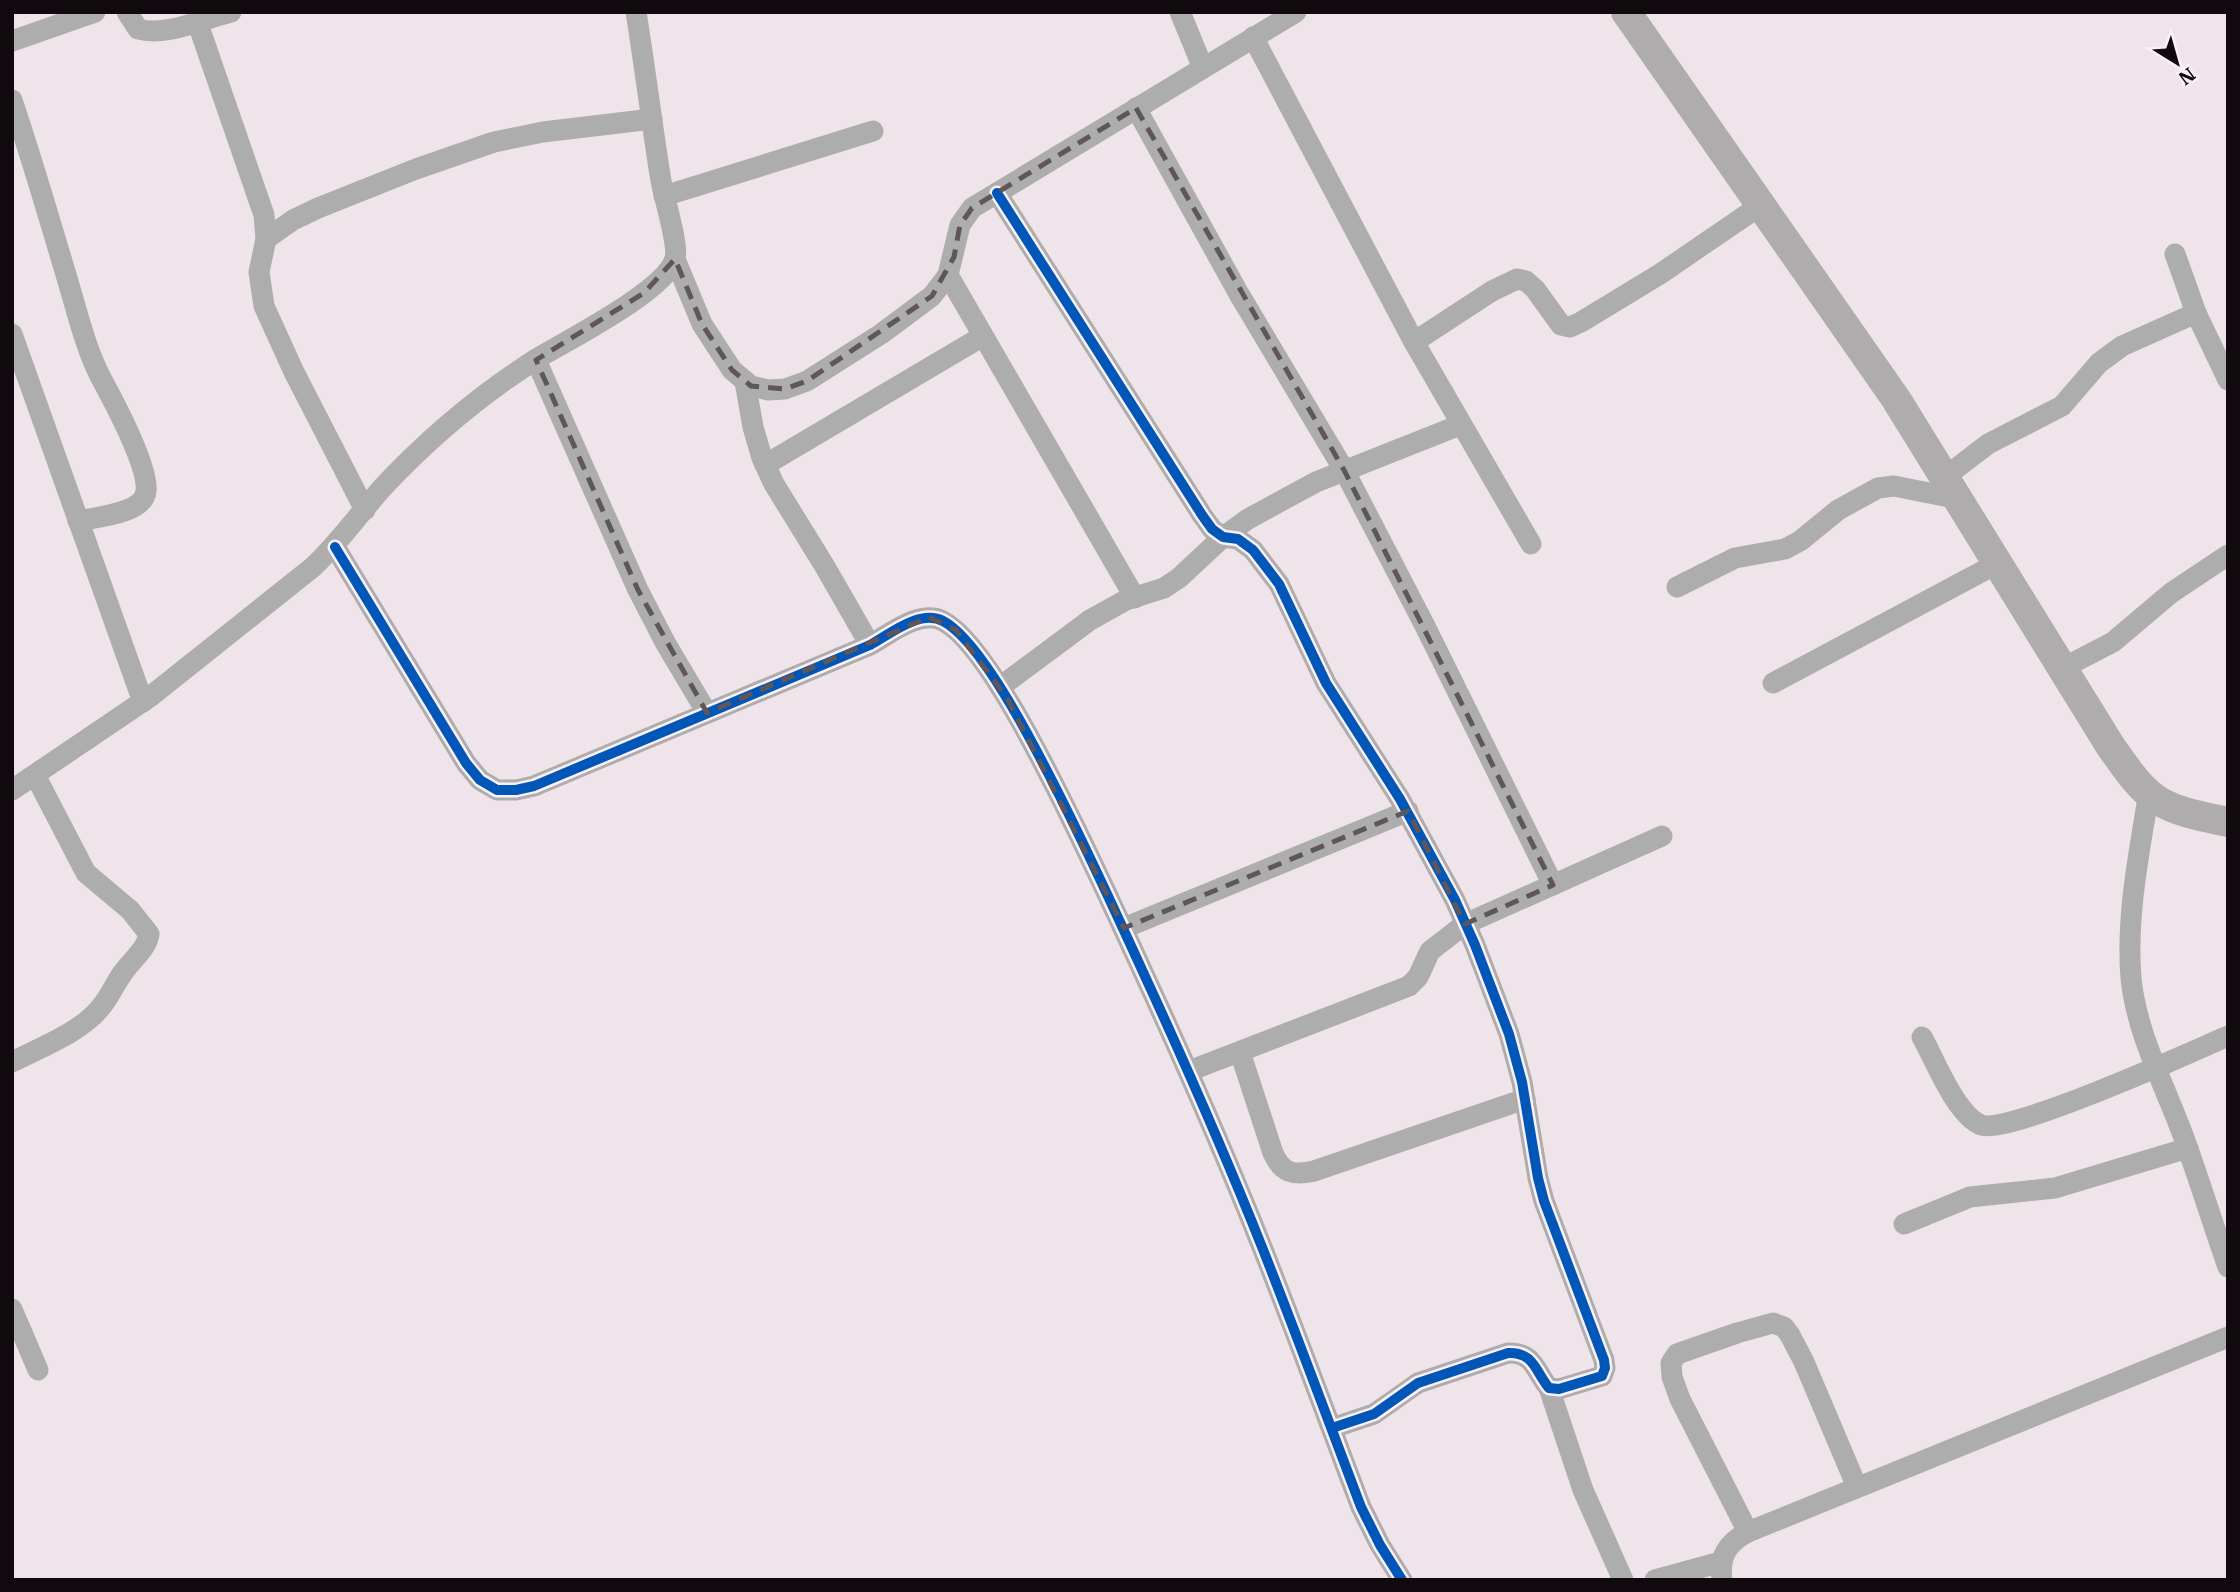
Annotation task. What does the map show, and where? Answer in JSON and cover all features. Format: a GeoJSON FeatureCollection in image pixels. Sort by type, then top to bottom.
{"type":"FeatureCollection","features":[{"type":"Feature","properties":{"kind":"main road"},"geometry":{"type":"LineString","coordinates":[[1626,12],[1896,399],[2061,669],[2136,781],[2158,801],[2187,813],[2228,822]]}},
{"type":"Feature","properties":{"kind":"street"},"geometry":{"type":"LineString","coordinates":[[12,41],[95,12]]}},
{"type":"Feature","properties":{"kind":"street"},"geometry":{"type":"LineString","coordinates":[[127,12],[138,29],[148,32],[231,12]]}},
{"type":"Feature","properties":{"kind":"street"},"geometry":{"type":"LineString","coordinates":[[636,12],[675,259],[702,324],[732,370],[751,386],[768,390],[785,389],[807,382],[881,334],[932,296],[948,275],[960,225],[972,208],[1296,12]]}},
{"type":"Feature","properties":{"kind":"street"},"geometry":{"type":"LineString","coordinates":[[1180,12],[1203,68]]}},
{"type":"Feature","properties":{"kind":"street"},"geometry":{"type":"LineString","coordinates":[[197,21],[264,215],[265,239],[259,272],[264,306],[365,510]]}},
{"type":"Feature","properties":{"kind":"street"},"geometry":{"type":"LineString","coordinates":[[1253,37],[1414,342],[1531,544]]}},
{"type":"Feature","properties":{"kind":"street"},"geometry":{"type":"LineString","coordinates":[[12,100],[21,154],[92,360],[122,415],[146,480],[147,493],[140,503],[129,510],[78,521]]}},
{"type":"Feature","properties":{"kind":"street"},"geometry":{"type":"LineString","coordinates":[[1136,108],[1239,294],[1344,470],[1425,626],[1553,885]]}},
{"type":"Feature","properties":{"kind":"street"},"geometry":{"type":"LineString","coordinates":[[265,239],[293,220],[318,208],[416,169],[494,142],[533,134],[652,119]]}},
{"type":"Feature","properties":{"kind":"street"},"geometry":{"type":"LineString","coordinates":[[664,196],[873,131]]}},
{"type":"Feature","properties":{"kind":"street"},"geometry":{"type":"LineString","coordinates":[[997,192],[1212,529],[1223,537],[1238,540],[1252,550],[1279,584],[1326,683],[1408,811],[1465,924],[1509,1034],[1525,1099],[1544,1201],[1605,1368],[1602,1376],[1580,1384],[1559,1390],[1549,1388]]}},
{"type":"Feature","properties":{"kind":"street"},"geometry":{"type":"LineString","coordinates":[[1414,342],[1492,291],[1517,279],[1527,281],[1561,325],[1570,327],[1660,274],[1761,205]]}},
{"type":"Feature","properties":{"kind":"street"},"geometry":{"type":"LineString","coordinates":[[2175,254],[2196,313],[2228,380]]}},
{"type":"Feature","properties":{"kind":"street"},"geometry":{"type":"LineString","coordinates":[[12,790],[143,702],[235,631],[335,547],[380,490],[452,422],[504,381],[644,293],[663,277],[675,259]]}},
{"type":"Feature","properties":{"kind":"street"},"geometry":{"type":"LineString","coordinates":[[948,275],[1135,598]]}},
{"type":"Feature","properties":{"kind":"street"},"geometry":{"type":"LineString","coordinates":[[1677,587],[1735,558],[1784,549],[1800,541],[1838,510],[1878,488],[1952,488],[1988,444],[2062,406],[2099,363],[2122,346],[2196,313]]}},
{"type":"Feature","properties":{"kind":"street"},"geometry":{"type":"LineString","coordinates":[[12,334],[16,356],[143,702]]}},
{"type":"Feature","properties":{"kind":"street"},"geometry":{"type":"LineString","coordinates":[[765,465],[983,336]]}},
{"type":"Feature","properties":{"kind":"street"},"geometry":{"type":"LineString","coordinates":[[536,360],[638,590],[707,713]]}},
{"type":"Feature","properties":{"kind":"street"},"geometry":{"type":"LineString","coordinates":[[745,382],[753,427],[774,484],[870,645]]}},
{"type":"Feature","properties":{"kind":"street"},"geometry":{"type":"LineString","coordinates":[[1000,687],[1090,620],[1135,598],[1164,588],[1179,578],[1223,537],[1248,519],[1292,494],[1344,470],[1460,425]]}},
{"type":"Feature","properties":{"kind":"street"},"geometry":{"type":"LineString","coordinates":[[335,547],[460,754],[480,780],[496,790],[534,786],[870,645],[911,622],[929,617],[942,620],[956,630],[1000,687],[1023,724],[1124,929],[1189,1071],[1262,1245],[1361,1507],[1402,1580]]}},
{"type":"Feature","properties":{"kind":"street"},"geometry":{"type":"LineString","coordinates":[[2061,669],[2113,642],[2177,587],[2228,555]]}},
{"type":"Feature","properties":{"kind":"street"},"geometry":{"type":"LineString","coordinates":[[1773,683],[1998,563]]}},
{"type":"Feature","properties":{"kind":"street"},"geometry":{"type":"LineString","coordinates":[[12,1062],[90,1018],[148,943],[149,934],[130,910],[86,873],[35,775]]}},
{"type":"Feature","properties":{"kind":"street"},"geometry":{"type":"LineString","coordinates":[[2149,792],[2131,909],[2132,980],[2136,1004],[2156,1067],[2188,1148],[2228,1267]]}},
{"type":"Feature","properties":{"kind":"street"},"geometry":{"type":"LineString","coordinates":[[1124,929],[1408,811]]}},
{"type":"Feature","properties":{"kind":"street"},"geometry":{"type":"LineString","coordinates":[[1189,1071],[1409,986],[1418,977],[1430,951],[1465,924],[1662,836]]}},
{"type":"Feature","properties":{"kind":"street"},"geometry":{"type":"LineString","coordinates":[[1922,1037],[1962,1110],[1984,1126],[2010,1121],[2066,1103],[2228,1036]]}},
{"type":"Feature","properties":{"kind":"street"},"geometry":{"type":"LineString","coordinates":[[1240,1052],[1273,1153],[1279,1166],[1290,1174],[1314,1171],[1525,1099]]}},
{"type":"Feature","properties":{"kind":"street"},"geometry":{"type":"LineString","coordinates":[[1904,1224],[1970,1197],[1987,1193],[2032,1192],[2054,1188],[2188,1148]]}},
{"type":"Feature","properties":{"kind":"street"},"geometry":{"type":"LineString","coordinates":[[12,1309],[38,1370]]}},
{"type":"Feature","properties":{"kind":"street"},"geometry":{"type":"LineString","coordinates":[[1748,1532],[1680,1399],[1672,1377],[1671,1363],[1677,1354],[1773,1323],[1784,1328],[1804,1362],[1857,1487]]}},
{"type":"Feature","properties":{"kind":"street"},"geometry":{"type":"LineString","coordinates":[[1655,1580],[1721,1571],[1730,1544],[1748,1532],[2228,1337]]}},
{"type":"Feature","properties":{"kind":"street"},"geometry":{"type":"LineString","coordinates":[[1332,1428],[1374,1414],[1418,1383],[1508,1353],[1520,1353],[1529,1357],[1549,1388],[1583,1490],[1623,1580]]}},
{"type":"Feature","properties":{"kind":"highlighted area"},"geometry":{"type":"Polygon","coordinates":[[[1136,108],[1344,470],[1553,885],[1465,924],[1408,811],[1124,928],[1007,698],[956,630],[929,617],[707,713],[638,590],[536,360],[644,293],[675,259],[702,324],[732,370],[751,386],[785,389],[807,381],[932,296],[954,257],[960,225],[972,208],[1136,108]]]}},
{"type":"Feature","properties":{"kind":"cycle path"},"geometry":{"type":"LineString","coordinates":[[997,193],[1212,529],[1223,537],[1238,539],[1253,550],[1279,584],[1326,683],[1400,799],[1455,900],[1509,1034],[1522,1082],[1544,1201],[1604,1360],[1602,1376],[1559,1389],[1549,1388],[1529,1359],[1508,1353],[1418,1383],[1374,1414],[1332,1428]]}},
{"type":"Feature","properties":{"kind":"cycle path"},"geometry":{"type":"LineString","coordinates":[[335,547],[466,763],[480,780],[497,790],[534,786],[870,645],[915,620],[934,618],[957,631],[986,666],[1015,711],[1096,870],[1234,1178],[1361,1507],[1402,1580]]}}]}
